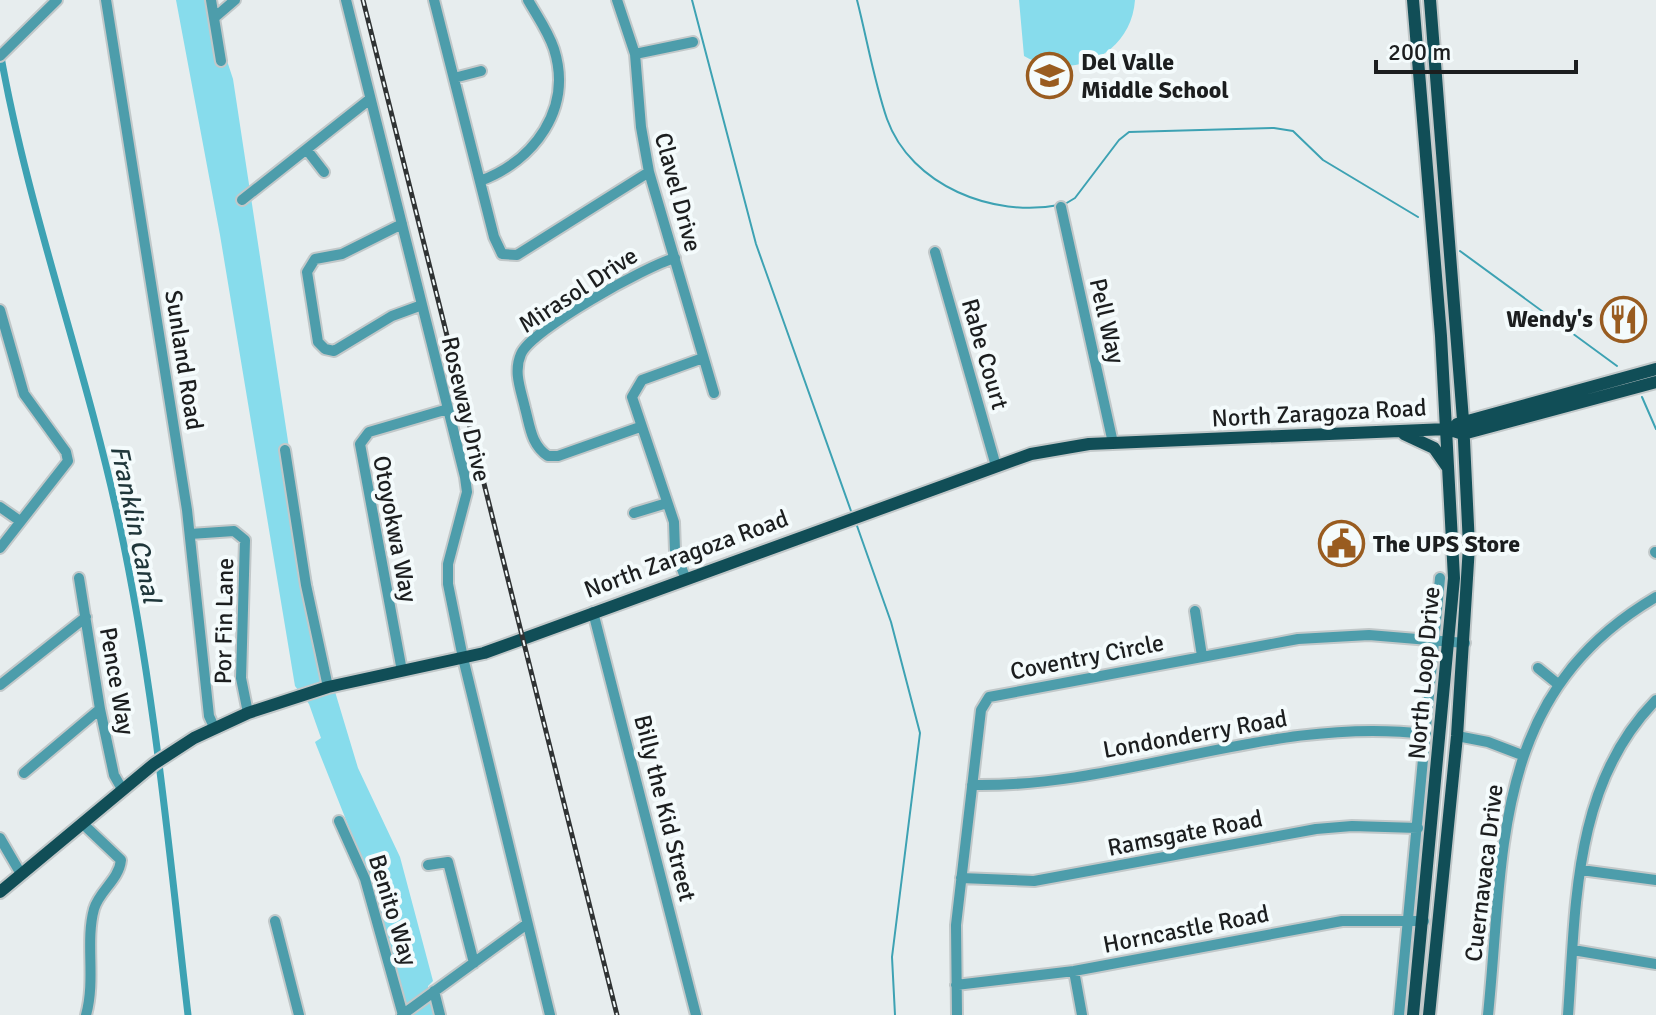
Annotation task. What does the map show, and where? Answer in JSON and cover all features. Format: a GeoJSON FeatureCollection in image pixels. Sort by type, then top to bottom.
{"type":"FeatureCollection","features":[{"type":"Feature","properties":{"kind":"main road","name":"North Loop Drive"},"geometry":{"type":"LineString","coordinates":[[1413,0],[1447,429],[1454,578],[1413,1015]]}},
{"type":"Feature","properties":{"kind":"main road","name":"North Loop Drive"},"geometry":{"type":"LineString","coordinates":[[1429,1015],[1465,643],[1469,546],[1463,420],[1448,263],[1430,0]]}},
{"type":"Feature","properties":{"kind":"main road"},"geometry":{"type":"LineString","coordinates":[[1433,263],[1448,263]]}},
{"type":"Feature","properties":{"kind":"main road"},"geometry":{"type":"LineString","coordinates":[[1605,394],[1615,384],[1656,372]]}},
{"type":"Feature","properties":{"kind":"main road","name":"North Zaragoza Road"},"geometry":{"type":"LineString","coordinates":[[0,892],[154,764],[214,727],[328,687],[463,658],[996,466],[1054,448],[1113,443],[1400,434],[1447,429],[1463,420],[1656,372]]}},
{"type":"Feature","properties":{"kind":"main road"},"geometry":{"type":"LineString","coordinates":[[1463,434],[1656,382]]}},
{"type":"Feature","properties":{"kind":"main road","name":"North Zaragoza Road"},"geometry":{"type":"LineString","coordinates":[[1447,429],[1463,434]]}},
{"type":"Feature","properties":{"kind":"main road"},"geometry":{"type":"LineString","coordinates":[[1400,434],[1434,448],[1449,471]]}},
{"type":"Feature","properties":{"kind":"street"},"geometry":{"type":"LineString","coordinates":[[0,56],[57,0]]}},
{"type":"Feature","properties":{"kind":"street","name":"Sunland Road"},"geometry":{"type":"LineString","coordinates":[[106,0],[190,534],[209,716],[214,727]]}},
{"type":"Feature","properties":{"kind":"street"},"geometry":{"type":"LineString","coordinates":[[211,0],[221,61]]}},
{"type":"Feature","properties":{"kind":"street"},"geometry":{"type":"LineString","coordinates":[[214,18],[235,0]]}},
{"type":"Feature","properties":{"kind":"street","name":"Roseway Drive"},"geometry":{"type":"LineString","coordinates":[[346,0],[466,484],[448,574],[463,658],[550,1015]]}},
{"type":"Feature","properties":{"kind":"street"},"geometry":{"type":"LineString","coordinates":[[434,0],[497,247],[502,254],[513,257],[649,172]]}},
{"type":"Feature","properties":{"kind":"street"},"geometry":{"type":"LineString","coordinates":[[480,181],[520,161],[543,135],[554,110],[558,88],[556,53],[528,0]]}},
{"type":"Feature","properties":{"kind":"street","name":"Clavel Drive"},"geometry":{"type":"LineString","coordinates":[[617,0],[635,54],[641,127],[649,172],[714,393]]}},
{"type":"Feature","properties":{"kind":"street"},"geometry":{"type":"LineString","coordinates":[[635,54],[693,42]]}},
{"type":"Feature","properties":{"kind":"street"},"geometry":{"type":"LineString","coordinates":[[454,78],[481,71]]}},
{"type":"Feature","properties":{"kind":"street"},"geometry":{"type":"LineString","coordinates":[[242,200],[370,99]]}},
{"type":"Feature","properties":{"kind":"street"},"geometry":{"type":"LineString","coordinates":[[307,150],[324,172]]}},
{"type":"Feature","properties":{"kind":"street","name":"Pell Way"},"geometry":{"type":"LineString","coordinates":[[1061,207],[1113,443]]}},
{"type":"Feature","properties":{"kind":"street"},"geometry":{"type":"LineString","coordinates":[[402,224],[342,254],[315,259],[310,264],[307,272],[318,342],[325,349],[334,351],[392,316],[422,305]]}},
{"type":"Feature","properties":{"kind":"street","name":"Rabe Court"},"geometry":{"type":"LineString","coordinates":[[935,252],[996,466]]}},
{"type":"Feature","properties":{"kind":"street","name":"Mirasol Drive"},"geometry":{"type":"LineString","coordinates":[[640,427],[558,456],[548,456],[533,440],[517,377],[518,362],[525,347],[552,326],[640,270],[675,258]]}},
{"type":"Feature","properties":{"kind":"street"},"geometry":{"type":"LineString","coordinates":[[0,310],[24,394],[66,452],[68,461],[0,548]]}},
{"type":"Feature","properties":{"kind":"street"},"geometry":{"type":"LineString","coordinates":[[685,577],[675,551],[674,522],[632,397],[639,382],[703,358]]}},
{"type":"Feature","properties":{"kind":"street","name":"Otoyokwa Way"},"geometry":{"type":"LineString","coordinates":[[402,671],[360,444],[369,432],[448,409]]}},
{"type":"Feature","properties":{"kind":"street"},"geometry":{"type":"LineString","coordinates":[[285,450],[306,585],[328,687]]}},
{"type":"Feature","properties":{"kind":"street"},"geometry":{"type":"LineString","coordinates":[[634,513],[667,503]]}},
{"type":"Feature","properties":{"kind":"street"},"geometry":{"type":"LineString","coordinates":[[0,507],[20,521]]}},
{"type":"Feature","properties":{"kind":"street","name":"Por Fin Lane"},"geometry":{"type":"LineString","coordinates":[[190,534],[234,531],[245,540],[241,678],[248,713]]}},
{"type":"Feature","properties":{"kind":"street","name":"Pence Way"},"geometry":{"type":"LineString","coordinates":[[79,578],[100,709],[114,775],[122,789]]}},
{"type":"Feature","properties":{"kind":"street"},"geometry":{"type":"LineString","coordinates":[[1399,1015],[1440,578]]}},
{"type":"Feature","properties":{"kind":"street","name":"Cuernavaca Drive"},"geometry":{"type":"LineString","coordinates":[[1488,1015],[1505,823],[1522,755],[1559,685],[1596,642],[1656,597]]}},
{"type":"Feature","properties":{"kind":"street"},"geometry":{"type":"LineString","coordinates":[[1195,611],[1202,656]]}},
{"type":"Feature","properties":{"kind":"street","name":"Billy the Kid Street"},"geometry":{"type":"LineString","coordinates":[[593,612],[696,1015]]}},
{"type":"Feature","properties":{"kind":"street"},"geometry":{"type":"LineString","coordinates":[[0,685],[86,617]]}},
{"type":"Feature","properties":{"kind":"street","name":"Coventry Circle"},"geometry":{"type":"LineString","coordinates":[[957,1015],[954,947],[981,710],[989,697],[1314,638],[1369,635],[1465,643]]}},
{"type":"Feature","properties":{"kind":"street"},"geometry":{"type":"LineString","coordinates":[[1538,668],[1559,685]]}},
{"type":"Feature","properties":{"kind":"street"},"geometry":{"type":"LineString","coordinates":[[1568,1015],[1581,870],[1589,818],[1601,781],[1621,743],[1656,700]]}},
{"type":"Feature","properties":{"kind":"street"},"geometry":{"type":"LineString","coordinates":[[24,773],[100,709]]}},
{"type":"Feature","properties":{"kind":"street","name":"Londonderry Road"},"geometry":{"type":"LineString","coordinates":[[972,785],[1039,784],[1343,730],[1426,734]]}},
{"type":"Feature","properties":{"kind":"street"},"geometry":{"type":"LineString","coordinates":[[1457,736],[1488,742],[1522,755]]}},
{"type":"Feature","properties":{"kind":"street","name":"Benito Way"},"geometry":{"type":"LineString","coordinates":[[339,821],[351,841],[365,879],[403,1015]]}},
{"type":"Feature","properties":{"kind":"street"},"geometry":{"type":"LineString","coordinates":[[82,823],[121,860],[119,871],[94,908],[93,979],[86,1015]]}},
{"type":"Feature","properties":{"kind":"street","name":"Ramsgate Road"},"geometry":{"type":"LineString","coordinates":[[961,878],[1034,881],[1316,829],[1364,825],[1418,828]]}},
{"type":"Feature","properties":{"kind":"street"},"geometry":{"type":"LineString","coordinates":[[0,838],[21,874]]}},
{"type":"Feature","properties":{"kind":"street"},"geometry":{"type":"LineString","coordinates":[[428,865],[448,862],[474,963]]}},
{"type":"Feature","properties":{"kind":"street"},"geometry":{"type":"LineString","coordinates":[[1581,870],[1656,880]]}},
{"type":"Feature","properties":{"kind":"street"},"geometry":{"type":"LineString","coordinates":[[275,921],[299,1015]]}},
{"type":"Feature","properties":{"kind":"street","name":"Horncastle Road"},"geometry":{"type":"LineString","coordinates":[[956,985],[1074,971],[1333,922],[1424,921]]}},
{"type":"Feature","properties":{"kind":"street"},"geometry":{"type":"LineString","coordinates":[[403,1015],[527,924]]}},
{"type":"Feature","properties":{"kind":"street"},"geometry":{"type":"LineString","coordinates":[[1573,950],[1656,964]]}},
{"type":"Feature","properties":{"kind":"street"},"geometry":{"type":"LineString","coordinates":[[1074,971],[1082,1015]]}},
{"type":"Feature","properties":{"kind":"street"},"geometry":{"type":"LineString","coordinates":[[434,991],[440,1015]]}},
{"type":"Feature","properties":{"kind":"shaded area"},"geometry":{"type":"Polygon","coordinates":[[[176,0],[207,0],[233,79],[298,507],[330,675],[358,768],[400,857],[433,981],[428,986],[429,1002],[437,1015],[409,1015],[368,875],[315,742],[321,738],[309,704],[295,686],[220,235],[176,0]]]}},
{"type":"Feature","properties":{"kind":"shaded area"},"geometry":{"type":"Polygon","coordinates":[[[1019,0],[1135,0],[1131,20],[1110,49],[1095,59],[1060,66],[1024,56],[1019,0]]]}},
{"type":"Feature","properties":{"kind":"waterway"},"geometry":{"type":"LineString","coordinates":[[692,0],[756,244],[851,511]]}},
{"type":"Feature","properties":{"kind":"waterway"},"geometry":{"type":"LineString","coordinates":[[857,0],[887,119],[915,163],[935,179],[982,201],[1034,208],[1059,205]]}},
{"type":"Feature","properties":{"kind":"waterway","name":"Franklin Canal"},"geometry":{"type":"LineString","coordinates":[[0,51],[26,170],[105,463],[131,583],[160,767],[188,1015]]}},
{"type":"Feature","properties":{"kind":"waterway"},"geometry":{"type":"LineString","coordinates":[[1065,204],[1075,198],[1119,140],[1129,132],[1274,128],[1293,131],[1323,160],[1418,217]]}},
{"type":"Feature","properties":{"kind":"waterway"},"geometry":{"type":"LineString","coordinates":[[1460,251],[1617,366]]}},
{"type":"Feature","properties":{"kind":"waterway"},"geometry":{"type":"LineString","coordinates":[[1642,397],[1656,429]]}},
{"type":"Feature","properties":{"kind":"waterway"},"geometry":{"type":"LineString","coordinates":[[856,523],[891,622],[920,733],[892,957],[895,1015]]}},
{"type":"Feature","properties":{"kind":"railway"},"geometry":{"type":"LineString","coordinates":[[363,0],[617,1015]]}},
{"type":"Feature","properties":{"kind":"place","name":"Del Valle Middle School"},"geometry":{"type":"Point","coordinates":[1050,76]}},
{"type":"Feature","properties":{"kind":"place","name":"Wendy's"},"geometry":{"type":"Point","coordinates":[1624,319]}},
{"type":"Feature","properties":{"kind":"place","name":"The UPS Store"},"geometry":{"type":"Point","coordinates":[1342,544]}}]}
